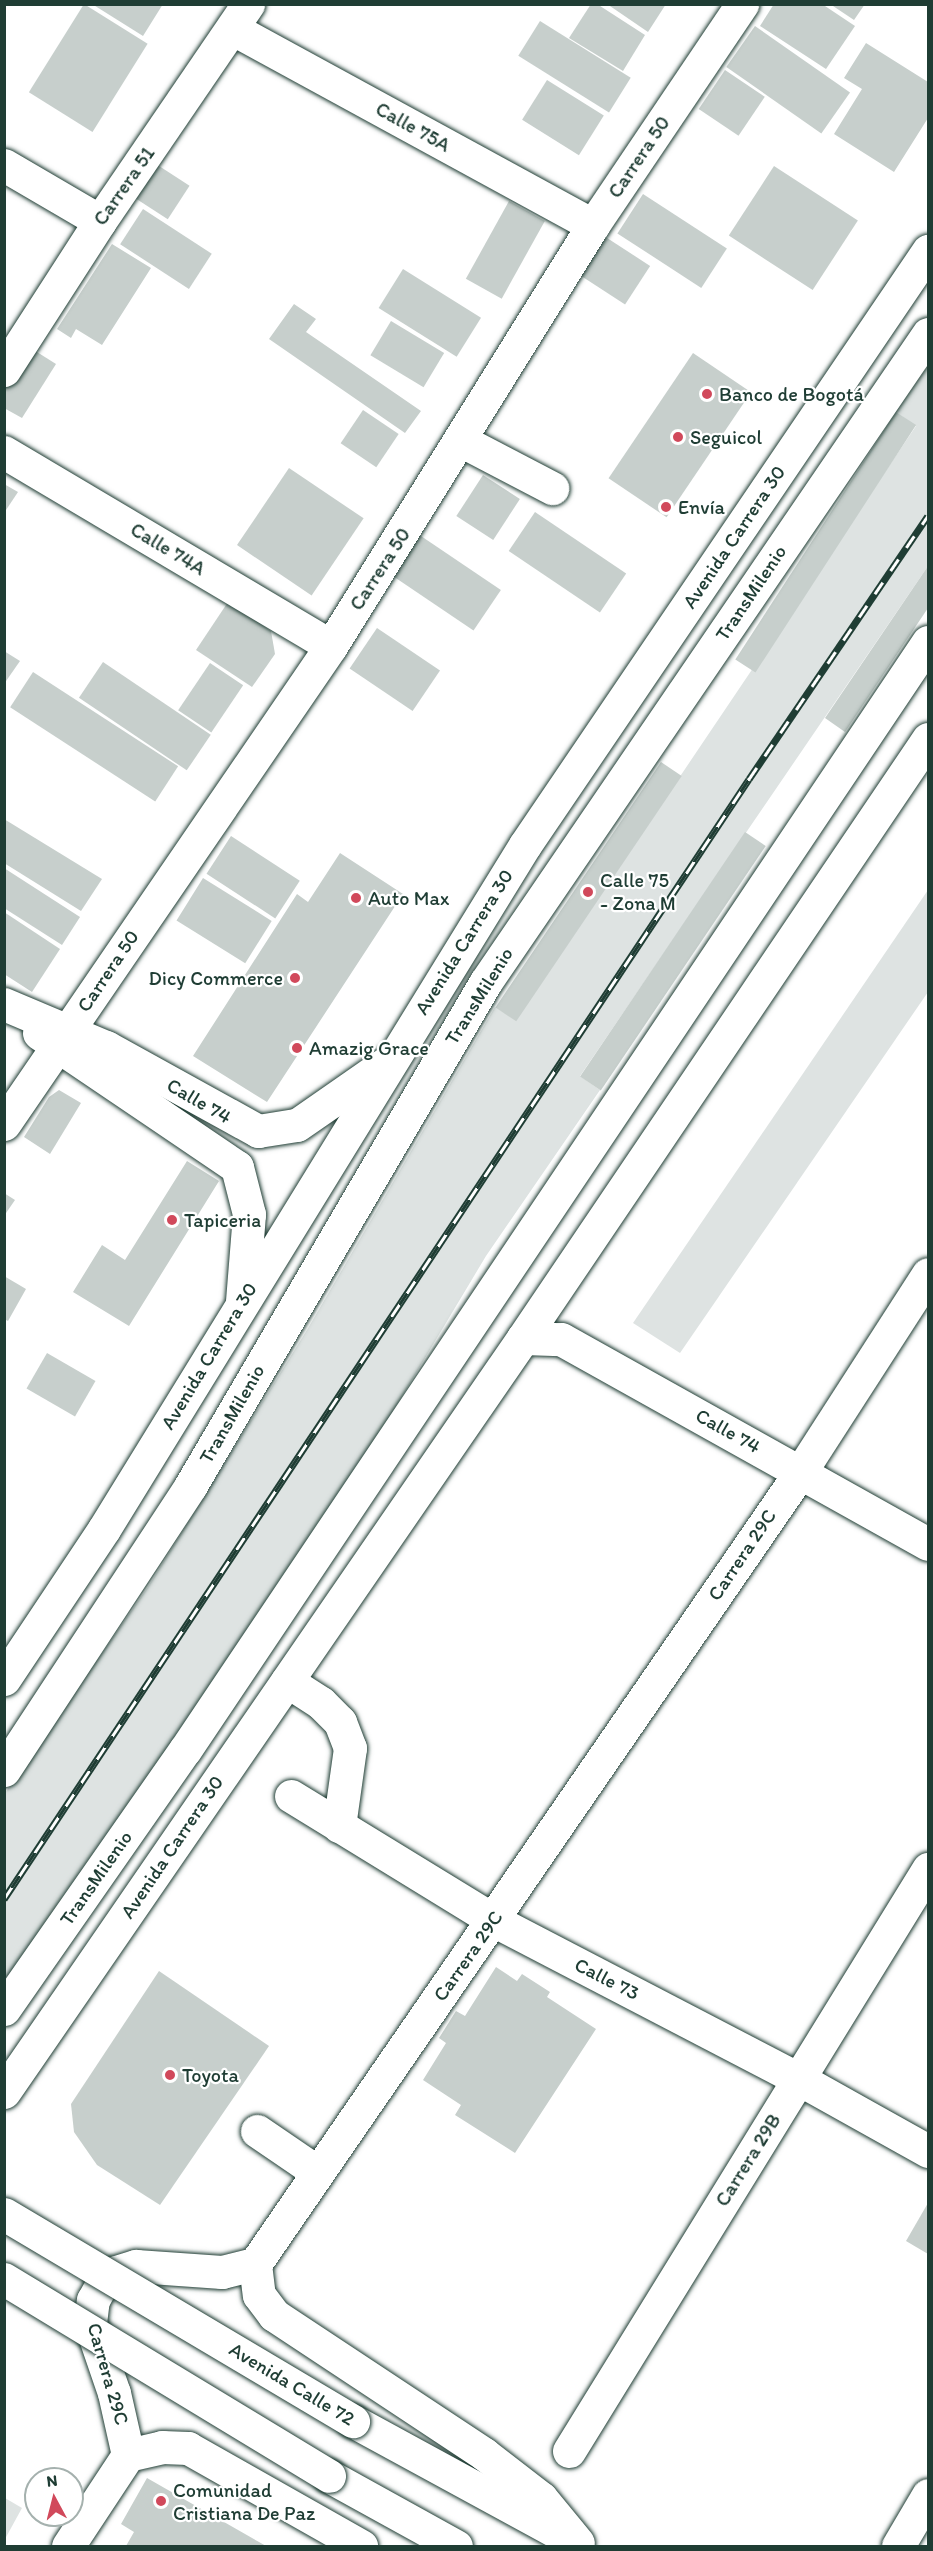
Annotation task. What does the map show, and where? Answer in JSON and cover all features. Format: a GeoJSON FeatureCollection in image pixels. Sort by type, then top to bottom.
{"type":"FeatureCollection","features":[{"type":"Feature","properties":{"kind":"main road","name":"Carrera 50"},"geometry":{"type":"LineString","coordinates":[[4,1124],[331,646],[462,441],[593,225],[742,4]]}},
{"type":"Feature","properties":{"kind":"main road","name":"Calle 75A"},"geometry":{"type":"LineString","coordinates":[[240,17],[593,225]]}},
{"type":"Feature","properties":{"kind":"main road","name":"Carrera 51"},"geometry":{"type":"LineString","coordinates":[[4,370],[100,221],[240,17]]}},
{"type":"Feature","properties":{"kind":"main road"},"geometry":{"type":"LineString","coordinates":[[4,165],[100,221]]}},
{"type":"Feature","properties":{"kind":"main road","name":"Avenida Carrera 30"},"geometry":{"type":"LineString","coordinates":[[4,1679],[104,1529],[389,1061],[525,845],[928,251]]}},
{"type":"Feature","properties":{"kind":"main road","name":"TransMilenio"},"geometry":{"type":"LineString","coordinates":[[4,1770],[191,1485],[485,983],[928,334]]}},
{"type":"Feature","properties":{"kind":"main road"},"geometry":{"type":"LineString","coordinates":[[462,441],[552,488]]}},
{"type":"Feature","properties":{"kind":"main road","name":"Calle 74A"},"geometry":{"type":"LineString","coordinates":[[4,452],[331,646]]}},
{"type":"Feature","properties":{"kind":"main road","name":"TransMilenio"},"geometry":{"type":"LineString","coordinates":[[4,2009],[424,1396],[928,642]]}},
{"type":"Feature","properties":{"kind":"main road","name":"Avenida Carrera 30"},"geometry":{"type":"LineString","coordinates":[[4,2092],[523,1338],[928,739]]}},
{"type":"Feature","properties":{"kind":"main road","name":"Calle 74"},"geometry":{"type":"LineString","coordinates":[[4,1006],[62,1039],[258,1131],[297,1125],[389,1061]]}},
{"type":"Feature","properties":{"kind":"main road","name":"Calle 74"},"geometry":{"type":"LineString","coordinates":[[62,1039],[237,1167],[249,1214],[242,1301]]}},
{"type":"Feature","properties":{"kind":"main road","name":"Carrera 29C"},"geometry":{"type":"LineString","coordinates":[[128,2455],[114,2393],[90,2323],[93,2300],[103,2282],[116,2272],[136,2266],[222,2272],[255,2264],[316,2172],[493,1920],[801,1472],[928,1274]]}},
{"type":"Feature","properties":{"kind":"main road","name":"Calle 74"},"geometry":{"type":"LineString","coordinates":[[523,1338],[561,1339],[928,1544]]}},
{"type":"Feature","properties":{"kind":"main road"},"geometry":{"type":"LineString","coordinates":[[286,1680],[321,1703],[340,1722],[350,1748],[339,1826]]}},
{"type":"Feature","properties":{"kind":"main road","name":"Calle 73"},"geometry":{"type":"LineString","coordinates":[[291,1796],[493,1920],[799,2079],[928,2151]]}},
{"type":"Feature","properties":{"kind":"main road","name":"Carrera 29B"},"geometry":{"type":"LineString","coordinates":[[569,2451],[928,1869]]}},
{"type":"Feature","properties":{"kind":"main road"},"geometry":{"type":"LineString","coordinates":[[257,2131],[316,2172]]}},
{"type":"Feature","properties":{"kind":"main road","name":"Avenida Calle 72"},"geometry":{"type":"LineString","coordinates":[[4,2214],[353,2421],[581,2545]]}},
{"type":"Feature","properties":{"kind":"main road"},"geometry":{"type":"LineString","coordinates":[[255,2264],[259,2295],[274,2315],[484,2454],[542,2498],[581,2545]]}},
{"type":"Feature","properties":{"kind":"main road"},"geometry":{"type":"LineString","coordinates":[[4,2279],[329,2476],[456,2547]]}},
{"type":"Feature","properties":{"kind":"main road"},"geometry":{"type":"LineString","coordinates":[[68,2547],[128,2455],[162,2447],[188,2448],[361,2547]]}},
{"type":"Feature","properties":{"kind":"main road"},"geometry":{"type":"LineString","coordinates":[[898,2547],[928,2495]]}},
{"type":"Feature","properties":{"kind":"shaded area"},"geometry":{"type":"Polygon","coordinates":[[[928,366],[928,566],[580,1076],[600,1090],[486,1256],[346,1490],[5,1984],[5,1793],[148,1587],[307,1330],[495,1007],[516,1020],[916,426],[896,412],[928,366]]]}},
{"type":"Feature","properties":{"kind":"shaded area"},"geometry":{"type":"Polygon","coordinates":[[[928,890],[928,992],[680,1353],[633,1323],[928,890]]]}},
{"type":"Feature","properties":{"kind":"shaded area"},"geometry":{"type":"Polygon","coordinates":[[[5,2498],[22,2508],[5,2539],[5,2498]]]}},
{"type":"Feature","properties":{"kind":"building"},"geometry":{"type":"Polygon","coordinates":[[[84,4],[148,44],[92,132],[29,92],[84,4]]]}},
{"type":"Feature","properties":{"kind":"building"},"geometry":{"type":"Polygon","coordinates":[[[92,4],[163,4],[143,36],[92,4]]]}},
{"type":"Feature","properties":{"kind":"building"},"geometry":{"type":"Polygon","coordinates":[[[591,4],[597,4],[645,35],[623,71],[569,38],[591,4]]]}},
{"type":"Feature","properties":{"kind":"building"},"geometry":{"type":"Polygon","coordinates":[[[607,4],[666,4],[648,32],[607,4]]]}},
{"type":"Feature","properties":{"kind":"building"},"geometry":{"type":"Polygon","coordinates":[[[774,4],[822,4],[855,26],[826,69],[760,26],[774,4]]]}},
{"type":"Feature","properties":{"kind":"building"},"geometry":{"type":"Polygon","coordinates":[[[830,4],[865,4],[854,20],[830,4]]]}},
{"type":"Feature","properties":{"kind":"building"},"geometry":{"type":"Polygon","coordinates":[[[540,21],[631,78],[609,112],[518,56],[540,21]]]}},
{"type":"Feature","properties":{"kind":"building"},"geometry":{"type":"Polygon","coordinates":[[[755,26],[850,93],[821,133],[726,67],[755,26]]]}},
{"type":"Feature","properties":{"kind":"building"},"geometry":{"type":"Polygon","coordinates":[[[866,43],[928,82],[928,118],[894,172],[834,134],[862,89],[844,78],[866,43]]]}},
{"type":"Feature","properties":{"kind":"building"},"geometry":{"type":"Polygon","coordinates":[[[725,70],[765,97],[739,136],[699,109],[725,70]]]}},
{"type":"Feature","properties":{"kind":"building"},"geometry":{"type":"Polygon","coordinates":[[[547,80],[604,116],[579,155],[522,120],[547,80]]]}},
{"type":"Feature","properties":{"kind":"building"},"geometry":{"type":"Polygon","coordinates":[[[156,164],[190,186],[168,219],[134,198],[156,164]]]}},
{"type":"Feature","properties":{"kind":"building"},"geometry":{"type":"Polygon","coordinates":[[[774,166],[858,220],[813,290],[729,236],[774,166]]]}},
{"type":"Feature","properties":{"kind":"building"},"geometry":{"type":"Polygon","coordinates":[[[643,194],[727,248],[701,288],[617,233],[643,194]]]}},
{"type":"Feature","properties":{"kind":"building"},"geometry":{"type":"Polygon","coordinates":[[[509,201],[545,221],[502,299],[466,279],[509,201]]]}},
{"type":"Feature","properties":{"kind":"building"},"geometry":{"type":"Polygon","coordinates":[[[143,209],[212,254],[189,289],[120,244],[143,209]]]}},
{"type":"Feature","properties":{"kind":"building"},"geometry":{"type":"Polygon","coordinates":[[[604,236],[650,266],[625,305],[579,275],[604,236]]]}},
{"type":"Feature","properties":{"kind":"building"},"geometry":{"type":"Polygon","coordinates":[[[112,244],[151,268],[102,345],[76,329],[71,338],[57,329],[112,244]]]}},
{"type":"Feature","properties":{"kind":"building"},"geometry":{"type":"Polygon","coordinates":[[[403,269],[481,318],[457,357],[379,308],[403,269]]]}},
{"type":"Feature","properties":{"kind":"building"},"geometry":{"type":"Polygon","coordinates":[[[294,304],[316,319],[306,332],[421,411],[405,433],[269,339],[294,304]]]}},
{"type":"Feature","properties":{"kind":"building"},"geometry":{"type":"Polygon","coordinates":[[[391,321],[444,353],[424,387],[370,355],[391,321]]]}},
{"type":"Feature","properties":{"kind":"building"},"geometry":{"type":"Polygon","coordinates":[[[29,347],[56,364],[22,418],[4,408],[4,386],[29,347]]]}},
{"type":"Feature","properties":{"kind":"building"},"geometry":{"type":"Polygon","coordinates":[[[693,353],[751,392],[667,517],[609,478],[693,353]]]}},
{"type":"Feature","properties":{"kind":"building"},"geometry":{"type":"Polygon","coordinates":[[[363,410],[399,434],[376,467],[341,443],[363,410]]]}},
{"type":"Feature","properties":{"kind":"building"},"geometry":{"type":"Polygon","coordinates":[[[896,412],[916,425],[755,672],[735,659],[896,412]]]}},
{"type":"Feature","properties":{"kind":"building"},"geometry":{"type":"Polygon","coordinates":[[[289,468],[364,518],[312,595],[237,545],[289,468]]]}},
{"type":"Feature","properties":{"kind":"building"},"geometry":{"type":"Polygon","coordinates":[[[483,475],[520,499],[493,540],[456,516],[483,475]]]}},
{"type":"Feature","properties":{"kind":"building"},"geometry":{"type":"Polygon","coordinates":[[[4,484],[18,492],[4,513],[4,484]]]}},
{"type":"Feature","properties":{"kind":"building"},"geometry":{"type":"Polygon","coordinates":[[[535,512],[626,574],[600,612],[509,551],[535,512]]]}},
{"type":"Feature","properties":{"kind":"building"},"geometry":{"type":"Polygon","coordinates":[[[418,534],[501,590],[474,631],[391,575],[418,534]]]}},
{"type":"Feature","properties":{"kind":"building"},"geometry":{"type":"Polygon","coordinates":[[[928,566],[928,608],[845,732],[825,718],[928,566]]]}},
{"type":"Feature","properties":{"kind":"building"},"geometry":{"type":"Polygon","coordinates":[[[228,602],[271,631],[275,654],[252,687],[196,650],[228,602]]]}},
{"type":"Feature","properties":{"kind":"building"},"geometry":{"type":"Polygon","coordinates":[[[377,628],[440,670],[413,711],[350,669],[377,628]]]}},
{"type":"Feature","properties":{"kind":"building"},"geometry":{"type":"Polygon","coordinates":[[[4,651],[20,661],[4,684],[4,651]]]}},
{"type":"Feature","properties":{"kind":"building"},"geometry":{"type":"Polygon","coordinates":[[[103,662],[211,735],[187,770],[79,698],[103,662]]]}},
{"type":"Feature","properties":{"kind":"building"},"geometry":{"type":"Polygon","coordinates":[[[210,663],[243,685],[211,733],[178,710],[210,663]]]}},
{"type":"Feature","properties":{"kind":"building"},"geometry":{"type":"Polygon","coordinates":[[[33,672],[178,766],[155,801],[10,707],[33,672]]]}},
{"type":"Feature","properties":{"kind":"building","name":"Calle 75 - Zona M"},"geometry":{"type":"Polygon","coordinates":[[[661,762],[682,776],[516,1021],[495,1007],[661,762]]]}},
{"type":"Feature","properties":{"kind":"building"},"geometry":{"type":"Polygon","coordinates":[[[4,819],[102,879],[81,911],[4,863],[4,819]]]}},
{"type":"Feature","properties":{"kind":"building","name":"Calle 75 - Zona M"},"geometry":{"type":"Polygon","coordinates":[[[745,832],[766,846],[601,1091],[580,1077],[745,832]]]}},
{"type":"Feature","properties":{"kind":"building"},"geometry":{"type":"Polygon","coordinates":[[[231,836],[300,881],[275,918],[206,874],[231,836]]]}},
{"type":"Feature","properties":{"kind":"building"},"geometry":{"type":"Polygon","coordinates":[[[340,853],[403,894],[267,1102],[193,1056],[297,894],[308,902],[340,853]]]}},
{"type":"Feature","properties":{"kind":"building"},"geometry":{"type":"Polygon","coordinates":[[[4,868],[80,917],[62,945],[4,908],[4,868]]]}},
{"type":"Feature","properties":{"kind":"building"},"geometry":{"type":"Polygon","coordinates":[[[203,878],[272,921],[245,963],[177,920],[203,878]]]}},
{"type":"Feature","properties":{"kind":"building"},"geometry":{"type":"Polygon","coordinates":[[[4,912],[60,949],[32,992],[4,974],[4,912]]]}},
{"type":"Feature","properties":{"kind":"building"},"geometry":{"type":"Polygon","coordinates":[[[59,1090],[81,1103],[50,1154],[24,1137],[49,1097],[59,1090]]]}},
{"type":"Feature","properties":{"kind":"building"},"geometry":{"type":"Polygon","coordinates":[[[187,1161],[219,1181],[129,1326],[73,1292],[102,1245],[125,1260],[187,1161]]]}},
{"type":"Feature","properties":{"kind":"building"},"geometry":{"type":"Polygon","coordinates":[[[4,1193],[15,1200],[4,1216],[4,1193]]]}},
{"type":"Feature","properties":{"kind":"building"},"geometry":{"type":"Polygon","coordinates":[[[4,1276],[26,1289],[8,1321],[4,1319],[4,1276]]]}},
{"type":"Feature","properties":{"kind":"building"},"geometry":{"type":"Polygon","coordinates":[[[47,1353],[95,1381],[75,1417],[26,1389],[47,1353]]]}},
{"type":"Feature","properties":{"kind":"building"},"geometry":{"type":"Polygon","coordinates":[[[496,1967],[517,1981],[522,1974],[550,1992],[547,1997],[596,2029],[515,2153],[455,2115],[461,2105],[423,2080],[446,2043],[439,2038],[456,2011],[465,2016],[496,1967]]]}},
{"type":"Feature","properties":{"kind":"building","name":"Toyota"},"geometry":{"type":"Polygon","coordinates":[[[159,1971],[269,2046],[160,2205],[97,2165],[74,2132],[71,2104],[159,1971]]]}},
{"type":"Feature","properties":{"kind":"building"},"geometry":{"type":"Polygon","coordinates":[[[928,2203],[928,2254],[906,2241],[928,2203]]]}},
{"type":"Feature","properties":{"kind":"building","name":"Comunidad Cristiana De Paz"},"geometry":{"type":"Polygon","coordinates":[[[147,2478],[266,2546],[126,2546],[134,2532],[121,2524],[147,2478]]]}},
{"type":"Feature","properties":{"kind":"railway"},"geometry":{"type":"LineString","coordinates":[[4,1899],[749,779],[928,516]]}},
{"type":"Feature","properties":{"kind":"place","name":"Banco de Bogotá"},"geometry":{"type":"Point","coordinates":[707,394]}},
{"type":"Feature","properties":{"kind":"place","name":"Seguicol"},"geometry":{"type":"Point","coordinates":[678,437]}},
{"type":"Feature","properties":{"kind":"place","name":"Envía"},"geometry":{"type":"Point","coordinates":[666,507]}},
{"type":"Feature","properties":{"kind":"place","name":"Calle 75 - Zona M"},"geometry":{"type":"Point","coordinates":[588,892]}},
{"type":"Feature","properties":{"kind":"place","name":"Auto Max"},"geometry":{"type":"Point","coordinates":[356,898]}},
{"type":"Feature","properties":{"kind":"place","name":"Dicy Commerce"},"geometry":{"type":"Point","coordinates":[295,978]}},
{"type":"Feature","properties":{"kind":"place","name":"Amazig Grace"},"geometry":{"type":"Point","coordinates":[297,1048]}},
{"type":"Feature","properties":{"kind":"place","name":"Tapiceria"},"geometry":{"type":"Point","coordinates":[172,1220]}},
{"type":"Feature","properties":{"kind":"place","name":"Toyota"},"geometry":{"type":"Point","coordinates":[170,2075]}},
{"type":"Feature","properties":{"kind":"place","name":"Comunidad Cristiana De Paz"},"geometry":{"type":"Point","coordinates":[161,2501]}}]}
